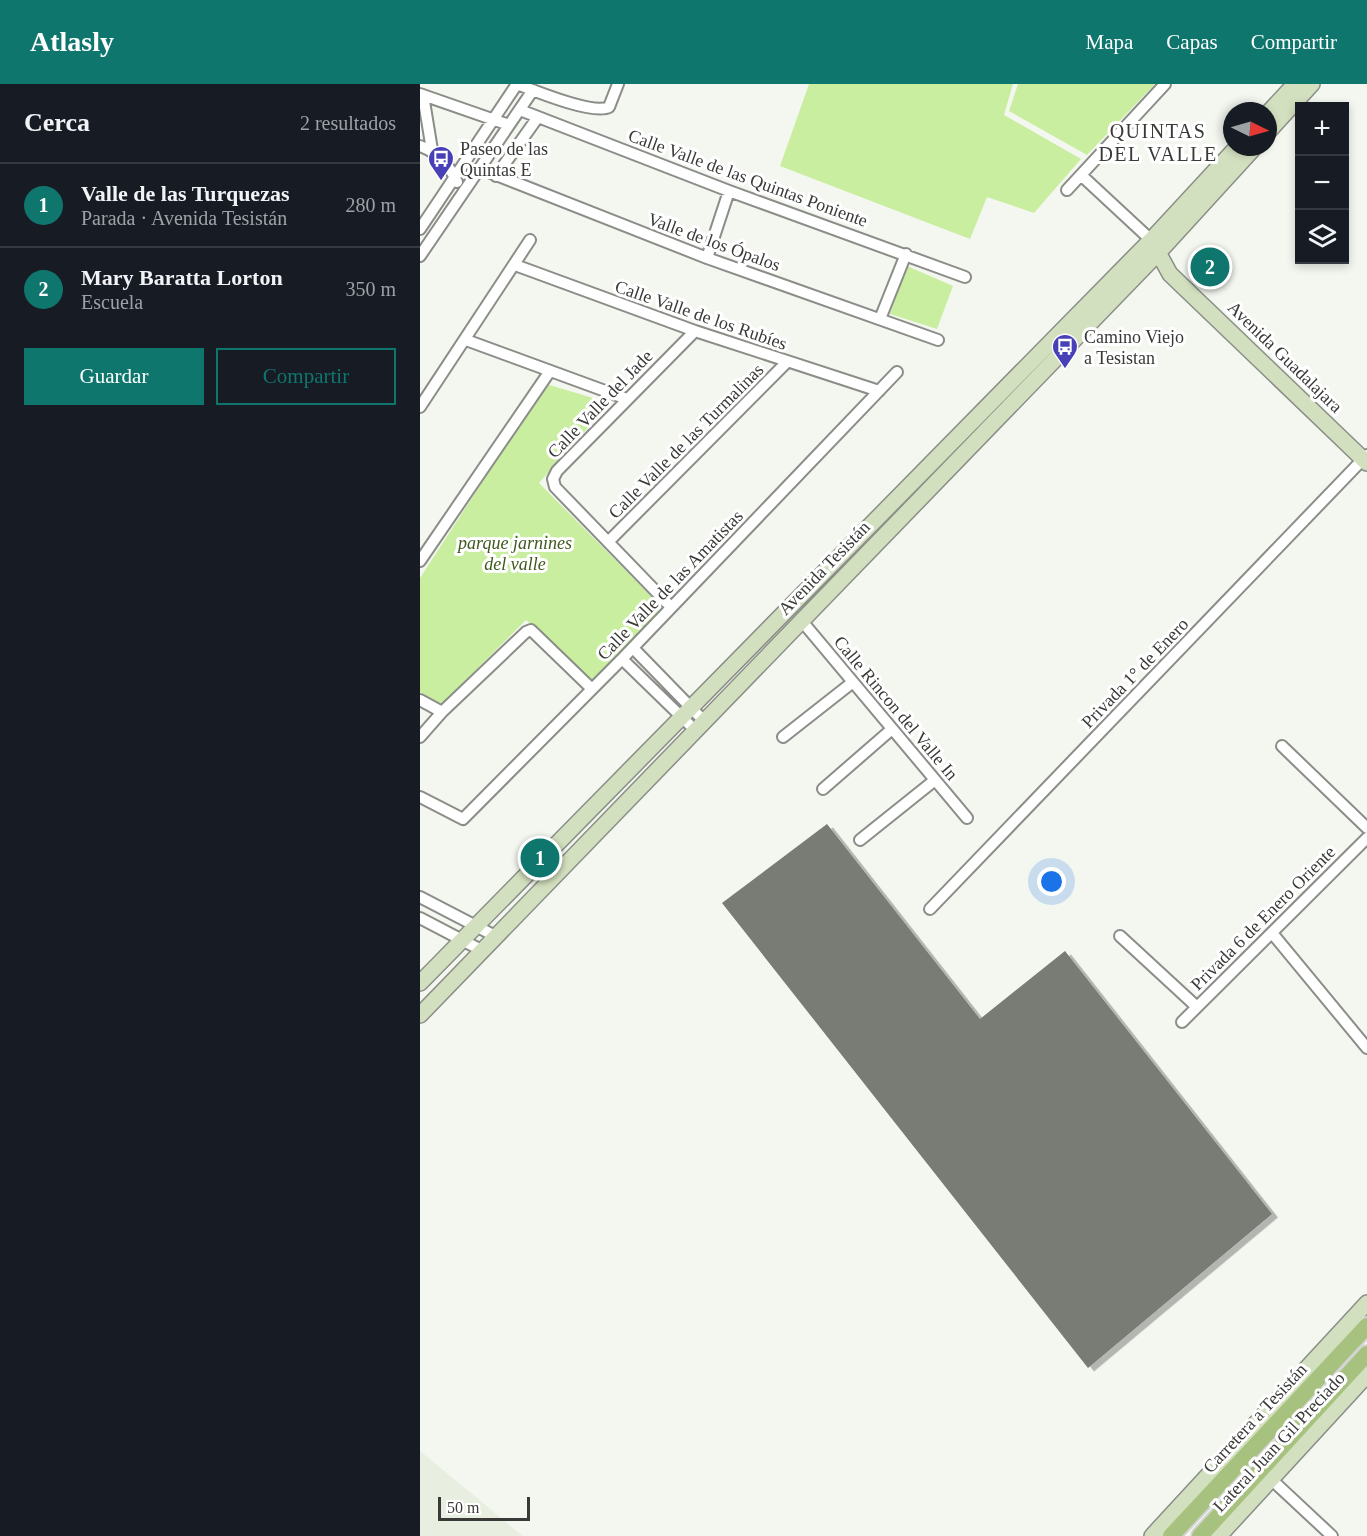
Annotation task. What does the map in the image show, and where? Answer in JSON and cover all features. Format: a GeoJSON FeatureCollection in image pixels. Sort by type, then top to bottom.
{"type":"FeatureCollection","features":[{"type":"Feature","properties":{"kind":"main road","name":"Carretera a Tesistán"},"geometry":{"type":"LineString","coordinates":[[1171,1536],[1367,1326]]}},
{"type":"Feature","properties":{"kind":"main road"},"geometry":{"type":"LineString","coordinates":[[1200,1536],[1367,1354]]}},
{"type":"Feature","properties":{"kind":"street"},"geometry":{"type":"LineString","coordinates":[[420,228],[517,84],[581,105],[606,109],[618,84]]}},
{"type":"Feature","properties":{"kind":"street"},"geometry":{"type":"LineString","coordinates":[[1067,190],[1164,84]]}},
{"type":"Feature","properties":{"kind":"street"},"geometry":{"type":"LineString","coordinates":[[1277,104],[1295,84]]}},
{"type":"Feature","properties":{"kind":"street"},"geometry":{"type":"LineString","coordinates":[[1277,122],[1312,84]]}},
{"type":"Feature","properties":{"kind":"street"},"geometry":{"type":"LineString","coordinates":[[420,256],[533,90]]}},
{"type":"Feature","properties":{"kind":"street"},"geometry":{"type":"LineString","coordinates":[[461,197],[455,178],[432,150],[422,94],[509,125]]}},
{"type":"Feature","properties":{"kind":"street","name":"Calle Valle de las Quintas Poniente"},"geometry":{"type":"LineString","coordinates":[[520,110],[965,277]]}},
{"type":"Feature","properties":{"kind":"street"},"geometry":{"type":"LineString","coordinates":[[496,176],[538,117]]}},
{"type":"Feature","properties":{"kind":"street"},"geometry":{"type":"LineString","coordinates":[[420,146],[432,150]]}},
{"type":"Feature","properties":{"kind":"street","name":"Avenida Tesistán"},"geometry":{"type":"LineString","coordinates":[[420,1016],[801,620],[1155,246],[1230,156]]}},
{"type":"Feature","properties":{"kind":"street","name":"Avenida Tesistán"},"geometry":{"type":"LineString","coordinates":[[420,984],[687,713],[1246,156]]}},
{"type":"Feature","properties":{"kind":"street","name":"Valle de los Ópalos"},"geometry":{"type":"LineString","coordinates":[[481,169],[707,258],[938,340]]}},
{"type":"Feature","properties":{"kind":"street","name":"Avenida Guadalajara"},"geometry":{"type":"LineString","coordinates":[[1081,176],[1155,246],[1170,274],[1366,459]]}},
{"type":"Feature","properties":{"kind":"street"},"geometry":{"type":"LineString","coordinates":[[707,258],[729,190]]}},
{"type":"Feature","properties":{"kind":"street"},"geometry":{"type":"LineString","coordinates":[[420,407],[530,240]]}},
{"type":"Feature","properties":{"kind":"street"},"geometry":{"type":"LineString","coordinates":[[880,319],[906,254]]}},
{"type":"Feature","properties":{"kind":"street","name":"Calle Valle de los Rubíes"},"geometry":{"type":"LineString","coordinates":[[515,265],[695,331],[879,391]]}},
{"type":"Feature","properties":{"kind":"street","name":"Calle Valle del Jade"},"geometry":{"type":"LineString","coordinates":[[671,607],[555,488],[553,479],[556,471],[695,331]]}},
{"type":"Feature","properties":{"kind":"street"},"geometry":{"type":"LineString","coordinates":[[466,340],[627,399]]}},
{"type":"Feature","properties":{"kind":"street","name":"Calle Valle de las Turmalinas"},"geometry":{"type":"LineString","coordinates":[[608,542],[787,362]]}},
{"type":"Feature","properties":{"kind":"street"},"geometry":{"type":"LineString","coordinates":[[420,561],[550,371]]}},
{"type":"Feature","properties":{"kind":"street","name":"Calle Valle de las Amatistas"},"geometry":{"type":"LineString","coordinates":[[420,797],[463,819],[633,648],[897,372]]}},
{"type":"Feature","properties":{"kind":"street","name":"Privada 1° de Enero"},"geometry":{"type":"LineString","coordinates":[[930,909],[1366,459]]}},
{"type":"Feature","properties":{"kind":"street","name":"Calle Rincon del Valle In"},"geometry":{"type":"LineString","coordinates":[[801,620],[967,818]]}},
{"type":"Feature","properties":{"kind":"street"},"geometry":{"type":"LineString","coordinates":[[420,737],[442,712],[526,632],[531,630],[592,689]]}},
{"type":"Feature","properties":{"kind":"street"},"geometry":{"type":"LineString","coordinates":[[633,648],[699,725]]}},
{"type":"Feature","properties":{"kind":"street"},"geometry":{"type":"LineString","coordinates":[[622,659],[687,713]]}},
{"type":"Feature","properties":{"kind":"street"},"geometry":{"type":"LineString","coordinates":[[783,737],[853,682]]}},
{"type":"Feature","properties":{"kind":"street"},"geometry":{"type":"LineString","coordinates":[[420,700],[442,712]]}},
{"type":"Feature","properties":{"kind":"street"},"geometry":{"type":"LineString","coordinates":[[823,789],[892,729]]}},
{"type":"Feature","properties":{"kind":"street"},"geometry":{"type":"LineString","coordinates":[[1282,746],[1367,828]]}},
{"type":"Feature","properties":{"kind":"street"},"geometry":{"type":"LineString","coordinates":[[860,840],[935,780]]}},
{"type":"Feature","properties":{"kind":"street","name":"Privada 6 de Enero Oriente"},"geometry":{"type":"LineString","coordinates":[[1182,1022],[1367,838]]}},
{"type":"Feature","properties":{"kind":"street"},"geometry":{"type":"LineString","coordinates":[[420,897],[497,937]]}},
{"type":"Feature","properties":{"kind":"street"},"geometry":{"type":"LineString","coordinates":[[420,918],[483,951]]}},
{"type":"Feature","properties":{"kind":"street"},"geometry":{"type":"LineString","coordinates":[[1272,933],[1367,1048]]}},
{"type":"Feature","properties":{"kind":"street"},"geometry":{"type":"LineString","coordinates":[[1120,936],[1197,1007]]}},
{"type":"Feature","properties":{"kind":"street","name":"Lateral Juan Gil Preciado"},"geometry":{"type":"LineString","coordinates":[[1152,1536],[1367,1303]]}},
{"type":"Feature","properties":{"kind":"street","name":"Lateral Juan Gil Preciado"},"geometry":{"type":"LineString","coordinates":[[1219,1536],[1367,1375]]}},
{"type":"Feature","properties":{"kind":"street"},"geometry":{"type":"LineString","coordinates":[[1270,1479],[1332,1536]]}},
{"type":"Feature","properties":{"kind":"shaded area"},"geometry":{"type":"Polygon","coordinates":[[[420,1451],[523,1536],[420,1536],[420,1451]]]}},
{"type":"Feature","properties":{"kind":"green space"},"geometry":{"type":"Polygon","coordinates":[[[809,84],[1013,84],[1004,115],[1081,159],[1034,213],[987,197],[970,239],[780,166],[809,84]]]}},
{"type":"Feature","properties":{"kind":"green space"},"geometry":{"type":"Polygon","coordinates":[[[1018,84],[1155,84],[1087,155],[1009,111],[1018,84]]]}},
{"type":"Feature","properties":{"kind":"green space"},"geometry":{"type":"Polygon","coordinates":[[[907,266],[953,286],[937,329],[890,314],[907,266]]]}},
{"type":"Feature","properties":{"kind":"green space","name":"parque jarnines del valle"},"geometry":{"type":"Polygon","coordinates":[[[546,384],[610,403],[539,483],[662,607],[593,684],[526,620],[442,704],[420,692],[420,578],[546,384]]]}},
{"type":"Feature","properties":{"kind":"building"},"geometry":{"type":"Polygon","coordinates":[[[827,824],[980,1019],[1065,951],[1272,1214],[1088,1368],[722,903],[827,824]]]}},
{"type":"Feature","properties":{"kind":"place","name":"Paseo de las Quintas E"},"geometry":{"type":"Point","coordinates":[441,182]}},
{"type":"Feature","properties":{"kind":"place","name":"Mary Baratta Lorton"},"geometry":{"type":"Point","coordinates":[1210,267]}},
{"type":"Feature","properties":{"kind":"place","name":"Camino Viejo a Tesistan"},"geometry":{"type":"Point","coordinates":[1065,370]}},
{"type":"Feature","properties":{"kind":"place","name":"Valle de las Turquezas"},"geometry":{"type":"Point","coordinates":[540,858]}},
{"type":"Feature","properties":{"kind":"district","name":"QUINTAS DEL VALLE"},"geometry":{"type":"Point","coordinates":[1158,142]}}]}
